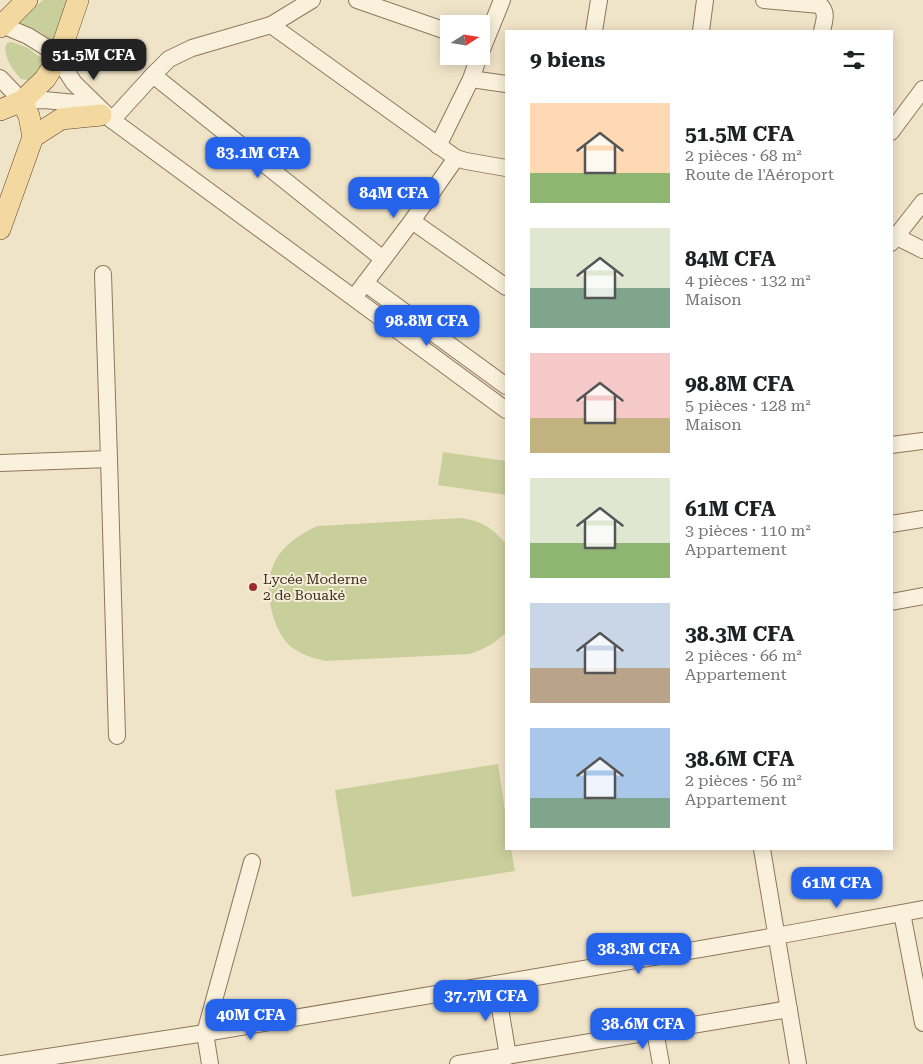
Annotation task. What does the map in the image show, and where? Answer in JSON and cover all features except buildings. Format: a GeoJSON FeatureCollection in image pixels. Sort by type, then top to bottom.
{"type":"FeatureCollection","features":[{"type":"Feature","properties":{"kind":"main road"},"geometry":{"type":"LineString","coordinates":[[0,110],[22,101],[45,79],[64,41],[78,0]]}},
{"type":"Feature","properties":{"kind":"main road"},"geometry":{"type":"LineString","coordinates":[[1,26],[21,2]]}},
{"type":"Feature","properties":{"kind":"main road"},"geometry":{"type":"LineString","coordinates":[[0,229],[32,137],[29,116],[22,101]]}},
{"type":"Feature","properties":{"kind":"main road"},"geometry":{"type":"LineString","coordinates":[[32,137],[61,119],[106,118]]}},
{"type":"Feature","properties":{"kind":"street"},"geometry":{"type":"LineString","coordinates":[[106,118],[169,59],[192,48],[272,25],[312,0]]}},
{"type":"Feature","properties":{"kind":"street"},"geometry":{"type":"LineString","coordinates":[[357,0],[440,29]]}},
{"type":"Feature","properties":{"kind":"street"},"geometry":{"type":"LineString","coordinates":[[490,29],[502,0]]}},
{"type":"Feature","properties":{"kind":"street"},"geometry":{"type":"LineString","coordinates":[[594,30],[599,0]]}},
{"type":"Feature","properties":{"kind":"street"},"geometry":{"type":"LineString","coordinates":[[701,30],[705,0]]}},
{"type":"Feature","properties":{"kind":"street"},"geometry":{"type":"LineString","coordinates":[[764,0],[820,5],[825,9],[826,14],[822,30]]}},
{"type":"Feature","properties":{"kind":"street"},"geometry":{"type":"LineString","coordinates":[[272,25],[456,158],[505,168]]}},
{"type":"Feature","properties":{"kind":"street"},"geometry":{"type":"LineString","coordinates":[[1,26],[28,36],[49,49],[57,57],[74,83],[106,118]]}},
{"type":"Feature","properties":{"kind":"street"},"geometry":{"type":"LineString","coordinates":[[438,146],[471,80],[476,65]]}},
{"type":"Feature","properties":{"kind":"street"},"geometry":{"type":"LineString","coordinates":[[153,75],[383,259]]}},
{"type":"Feature","properties":{"kind":"street"},"geometry":{"type":"LineString","coordinates":[[0,78],[22,101],[44,100],[76,103],[106,118],[505,409]]}},
{"type":"Feature","properties":{"kind":"street"},"geometry":{"type":"LineString","coordinates":[[471,80],[505,84]]}},
{"type":"Feature","properties":{"kind":"street"},"geometry":{"type":"LineString","coordinates":[[893,129],[923,89]]}},
{"type":"Feature","properties":{"kind":"street"},"geometry":{"type":"LineString","coordinates":[[354,298],[412,221],[456,158]]}},
{"type":"Feature","properties":{"kind":"street"},"geometry":{"type":"LineString","coordinates":[[923,202],[893,238],[923,250]]}},
{"type":"Feature","properties":{"kind":"street"},"geometry":{"type":"LineString","coordinates":[[412,221],[505,286]]}},
{"type":"Feature","properties":{"kind":"street"},"geometry":{"type":"LineString","coordinates":[[102,274],[117,736]]}},
{"type":"Feature","properties":{"kind":"street"},"geometry":{"type":"LineString","coordinates":[[365,283],[505,385]]}},
{"type":"Feature","properties":{"kind":"street"},"geometry":{"type":"LineString","coordinates":[[893,445],[923,441]]}},
{"type":"Feature","properties":{"kind":"street"},"geometry":{"type":"LineString","coordinates":[[0,463],[109,459]]}},
{"type":"Feature","properties":{"kind":"street"},"geometry":{"type":"LineString","coordinates":[[893,524],[923,519]]}},
{"type":"Feature","properties":{"kind":"street"},"geometry":{"type":"LineString","coordinates":[[893,602],[923,596]]}},
{"type":"Feature","properties":{"kind":"street"},"geometry":{"type":"LineString","coordinates":[[762,850],[798,1064]]}},
{"type":"Feature","properties":{"kind":"street"},"geometry":{"type":"LineString","coordinates":[[210,1064],[205,1033],[252,862]]}},
{"type":"Feature","properties":{"kind":"street"},"geometry":{"type":"LineString","coordinates":[[2,1064],[205,1033],[776,936],[923,909]]}},
{"type":"Feature","properties":{"kind":"street"},"geometry":{"type":"LineString","coordinates":[[902,913],[923,1022]]}},
{"type":"Feature","properties":{"kind":"street"},"geometry":{"type":"LineString","coordinates":[[496,984],[508,1056]]}},
{"type":"Feature","properties":{"kind":"street"},"geometry":{"type":"LineString","coordinates":[[458,1064],[508,1056],[538,1058],[655,1030],[789,1009]]}},
{"type":"Feature","properties":{"kind":"street"},"geometry":{"type":"LineString","coordinates":[[655,1030],[661,1064]]}},
{"type":"Feature","properties":{"kind":"green space"},"geometry":{"type":"Polygon","coordinates":[[[43,0],[70,0],[55,46],[40,32],[20,23],[43,0]]]}},
{"type":"Feature","properties":{"kind":"green space"},"geometry":{"type":"Polygon","coordinates":[[[12,42],[28,48],[42,59],[43,64],[33,77],[28,80],[21,79],[8,61],[5,48],[7,43],[12,42]]]}},
{"type":"Feature","properties":{"kind":"green space"},"geometry":{"type":"Polygon","coordinates":[[[443,452],[505,461],[505,495],[438,485],[443,452]]]}},
{"type":"Feature","properties":{"kind":"green space"},"geometry":{"type":"Polygon","coordinates":[[[461,518],[476,521],[487,526],[505,543],[505,634],[493,643],[469,654],[325,661],[298,651],[290,646],[278,629],[271,607],[269,584],[274,563],[282,551],[298,536],[317,526],[461,518]]]}},
{"type":"Feature","properties":{"kind":"green space"},"geometry":{"type":"Polygon","coordinates":[[[498,764],[505,811],[505,850],[511,850],[515,871],[352,897],[335,790],[498,764]]]}},
{"type":"Feature","properties":{"kind":"place","name":"Lycée Moderne 2 de Bouaké"},"geometry":{"type":"Point","coordinates":[253,587]}}]}
